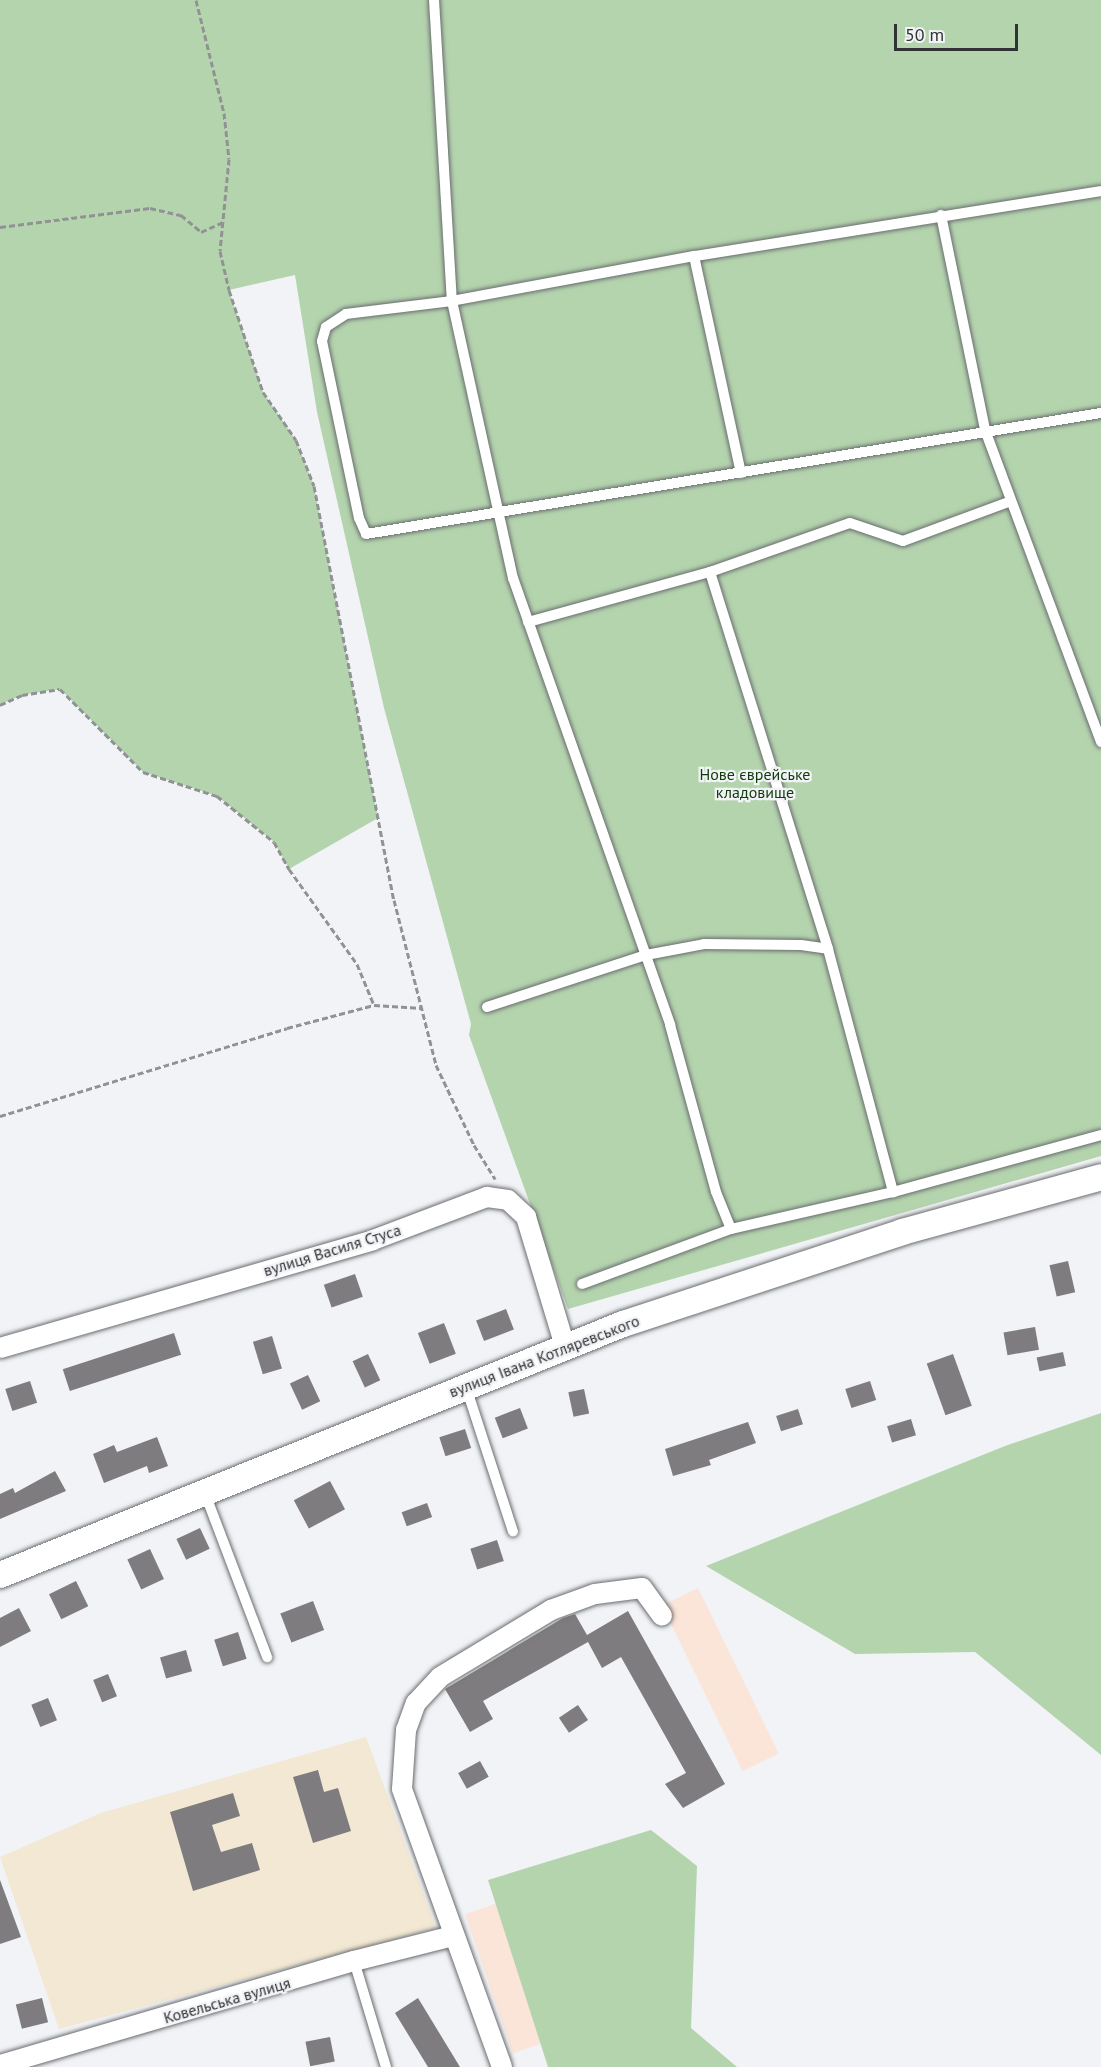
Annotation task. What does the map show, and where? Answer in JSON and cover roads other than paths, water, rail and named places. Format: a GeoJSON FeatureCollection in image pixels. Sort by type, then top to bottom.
{"type":"FeatureCollection","features":[{"type":"Feature","properties":{"kind":"street","name":"вулиця Івана Котляревського"},"geometry":{"type":"LineString","coordinates":[[0,1575],[565,1346],[902,1232],[1101,1177]]}},
{"type":"Feature","properties":{"kind":"street","name":"вулиця Василя Стуса"},"geometry":{"type":"LineString","coordinates":[[0,1348],[373,1239],[487,1197],[508,1200],[526,1218],[537,1243],[565,1346]]}},
{"type":"Feature","properties":{"kind":"street"},"geometry":{"type":"LineString","coordinates":[[502,2067],[453,1936],[402,1788],[406,1730],[416,1703],[441,1677],[551,1610],[595,1594],[642,1588],[662,1616]]}},
{"type":"Feature","properties":{"kind":"street","name":"Ковельська вулиця"},"geometry":{"type":"LineString","coordinates":[[0,2065],[354,1961],[453,1936]]}},
{"type":"Feature","properties":{"kind":"lane"},"geometry":{"type":"LineString","coordinates":[[434,0],[452,301],[501,513],[513,578],[670,1025],[716,1192],[731,1229]]}},
{"type":"Feature","properties":{"kind":"lane"},"geometry":{"type":"LineString","coordinates":[[1101,191],[694,256],[452,301],[346,314],[326,327],[322,351],[358,518],[366,534],[741,473],[985,430],[1101,413]]}},
{"type":"Feature","properties":{"kind":"lane"},"geometry":{"type":"LineString","coordinates":[[941,215],[985,430],[1101,742]]}},
{"type":"Feature","properties":{"kind":"lane"},"geometry":{"type":"LineString","coordinates":[[694,256],[741,473]]}},
{"type":"Feature","properties":{"kind":"lane"},"geometry":{"type":"LineString","coordinates":[[528,622],[710,572],[850,523],[903,540],[1011,501]]}},
{"type":"Feature","properties":{"kind":"lane"},"geometry":{"type":"LineString","coordinates":[[710,572],[828,949],[893,1192]]}},
{"type":"Feature","properties":{"kind":"lane"},"geometry":{"type":"LineString","coordinates":[[487,1007],[646,955],[704,944],[801,945],[828,949]]}},
{"type":"Feature","properties":{"kind":"lane"},"geometry":{"type":"LineString","coordinates":[[582,1284],[731,1229],[893,1192],[1101,1135]]}},
{"type":"Feature","properties":{"kind":"lane"},"geometry":{"type":"LineString","coordinates":[[465,1386],[513,1532]]}},
{"type":"Feature","properties":{"kind":"lane"},"geometry":{"type":"LineString","coordinates":[[204,1491],[267,1657]]}},
{"type":"Feature","properties":{"kind":"lane"},"geometry":{"type":"LineString","coordinates":[[354,1961],[386,2067]]}},
{"type":"Feature","properties":{"kind":"park label","name":"Нове єврейське кладовище"},"geometry":{"type":"Point","coordinates":[755,783]}}]}
